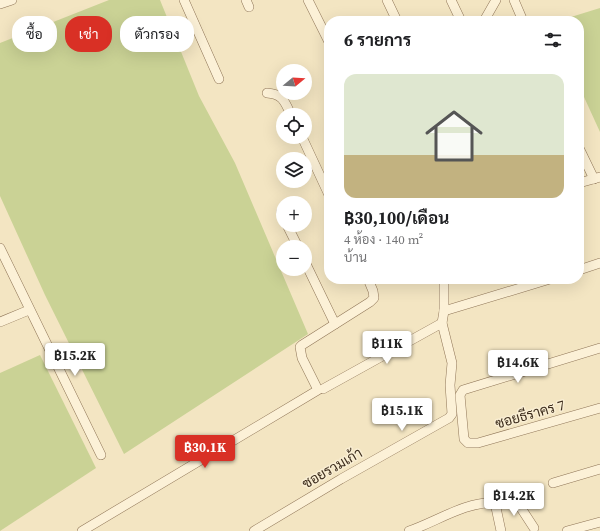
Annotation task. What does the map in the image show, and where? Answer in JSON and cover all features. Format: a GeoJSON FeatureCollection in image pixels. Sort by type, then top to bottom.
{"type":"FeatureCollection","features":[{"type":"Feature","properties":{"kind":"street"},"geometry":{"type":"LineString","coordinates":[[0,4],[12,0]]}},
{"type":"Feature","properties":{"kind":"street"},"geometry":{"type":"LineString","coordinates":[[184,0],[218,79]]}},
{"type":"Feature","properties":{"kind":"street"},"geometry":{"type":"LineString","coordinates":[[308,0],[324,32]]}},
{"type":"Feature","properties":{"kind":"street"},"geometry":{"type":"LineString","coordinates":[[387,0],[395,16]]}},
{"type":"Feature","properties":{"kind":"street"},"geometry":{"type":"LineString","coordinates":[[451,0],[459,16]]}},
{"type":"Feature","properties":{"kind":"street"},"geometry":{"type":"LineString","coordinates":[[487,16],[496,0]]}},
{"type":"Feature","properties":{"kind":"street"},"geometry":{"type":"LineString","coordinates":[[514,0],[521,16]]}},
{"type":"Feature","properties":{"kind":"street"},"geometry":{"type":"LineString","coordinates":[[267,93],[280,96],[288,108]]}},
{"type":"Feature","properties":{"kind":"street"},"geometry":{"type":"LineString","coordinates":[[305,144],[324,184]]}},
{"type":"Feature","properties":{"kind":"street"},"geometry":{"type":"LineString","coordinates":[[584,156],[597,178],[584,182]]}},
{"type":"Feature","properties":{"kind":"street"},"geometry":{"type":"LineString","coordinates":[[1,255],[101,454]]}},
{"type":"Feature","properties":{"kind":"street"},"geometry":{"type":"LineString","coordinates":[[584,268],[600,263]]}},
{"type":"Feature","properties":{"kind":"street"},"geometry":{"type":"LineString","coordinates":[[312,276],[335,324]]}},
{"type":"Feature","properties":{"kind":"street"},"geometry":{"type":"LineString","coordinates":[[82,531],[318,390],[302,358],[300,347],[370,302],[374,298],[370,284]]}},
{"type":"Feature","properties":{"kind":"street","name":"ซอยรวมเก้า"},"geometry":{"type":"LineString","coordinates":[[254,531],[448,418],[452,414],[450,385],[452,363],[442,323],[444,311],[444,284]]}},
{"type":"Feature","properties":{"kind":"street"},"geometry":{"type":"LineString","coordinates":[[444,311],[533,284]]}},
{"type":"Feature","properties":{"kind":"street"},"geometry":{"type":"LineString","coordinates":[[0,322],[29,310]]}},
{"type":"Feature","properties":{"kind":"street"},"geometry":{"type":"LineString","coordinates":[[323,389],[442,323]]}},
{"type":"Feature","properties":{"kind":"street","name":"ซอยธีราคร 7"},"geometry":{"type":"LineString","coordinates":[[600,348],[463,390],[460,395],[464,439],[468,443],[478,443],[600,408]]}},
{"type":"Feature","properties":{"kind":"street"},"geometry":{"type":"LineString","coordinates":[[553,483],[600,469]]}},
{"type":"Feature","properties":{"kind":"street"},"geometry":{"type":"LineString","coordinates":[[409,531],[464,508],[479,504],[495,503],[513,499],[521,508],[534,528]]}},
{"type":"Feature","properties":{"kind":"street"},"geometry":{"type":"LineString","coordinates":[[495,503],[501,531]]}},
{"type":"Feature","properties":{"kind":"street"},"geometry":{"type":"LineString","coordinates":[[567,531],[600,522]]}},
{"type":"Feature","properties":{"kind":"green space"},"geometry":{"type":"Polygon","coordinates":[[[109,0],[160,0],[166,16],[120,16],[120,52],[181,52],[199,96],[235,163],[276,259],[276,276],[283,276],[308,334],[124,454],[45,295],[0,196],[0,43],[12,38],[12,52],[57,52],[57,21],[65,17],[65,52],[112,52],[112,16],[68,16],[109,0]]]}},
{"type":"Feature","properties":{"kind":"green space"},"geometry":{"type":"Polygon","coordinates":[[[600,8],[600,132],[584,97],[584,16],[574,16],[600,8]]]}},
{"type":"Feature","properties":{"kind":"green space"},"geometry":{"type":"Polygon","coordinates":[[[40,355],[96,468],[0,531],[0,373],[40,355]]]}}]}
